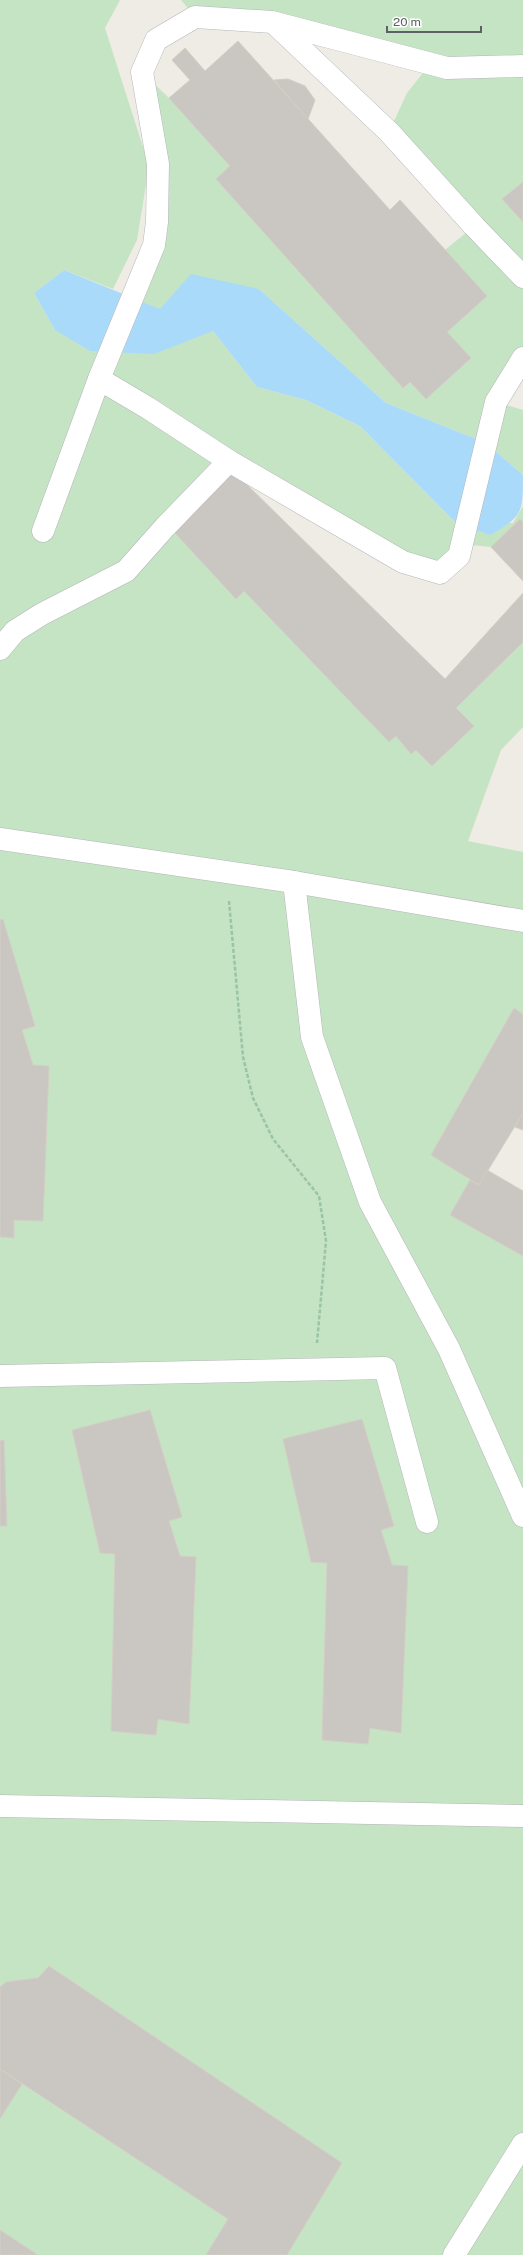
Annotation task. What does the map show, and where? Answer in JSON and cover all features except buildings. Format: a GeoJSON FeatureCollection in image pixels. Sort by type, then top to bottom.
{"type":"FeatureCollection","features":[{"type":"Feature","properties":{"kind":"street"},"geometry":{"type":"LineString","coordinates":[[43,530],[99,379],[154,245],[157,222],[158,164],[142,72],[156,40],[194,17],[272,22],[447,68],[523,66]]}},
{"type":"Feature","properties":{"kind":"street"},"geometry":{"type":"LineString","coordinates":[[272,22],[389,132],[474,226],[523,277]]}},
{"type":"Feature","properties":{"kind":"street"},"geometry":{"type":"LineString","coordinates":[[99,379],[148,408],[228,461],[402,562],[440,573],[459,556],[496,402],[523,358]]}},
{"type":"Feature","properties":{"kind":"street"},"geometry":{"type":"LineString","coordinates":[[0,649],[15,631],[42,614],[126,572],[165,527],[228,461]]}},
{"type":"Feature","properties":{"kind":"street"},"geometry":{"type":"LineString","coordinates":[[0,839],[294,882],[523,921]]}},
{"type":"Feature","properties":{"kind":"street"},"geometry":{"type":"LineString","coordinates":[[294,882],[312,1037],[370,1202],[449,1349],[523,1516]]}},
{"type":"Feature","properties":{"kind":"street"},"geometry":{"type":"LineString","coordinates":[[0,1376],[385,1368],[427,1522]]}},
{"type":"Feature","properties":{"kind":"street"},"geometry":{"type":"LineString","coordinates":[[0,1806],[523,1816]]}},
{"type":"Feature","properties":{"kind":"street"},"geometry":{"type":"LineString","coordinates":[[454,2255],[523,2144]]}},
{"type":"Feature","properties":{"kind":"path"},"geometry":{"type":"LineString","coordinates":[[226,872],[235,980],[244,1056],[253,1098],[273,1139],[319,1196],[326,1241],[314,1369]]}},
{"type":"Feature","properties":{"kind":"green space"},"geometry":{"type":"Polygon","coordinates":[[[0,0],[120,0],[105,28],[149,166],[137,240],[113,289],[64,270],[34,293],[55,330],[193,337],[213,331],[257,387],[306,400],[360,426],[456,523],[513,523],[523,506],[523,522],[520,519],[491,547],[462,544],[440,573],[229,461],[165,527],[175,533],[236,599],[244,591],[389,742],[396,736],[411,754],[416,750],[432,766],[474,726],[456,708],[523,642],[523,727],[501,750],[468,841],[523,852],[523,1014],[514,1008],[432,1155],[470,1180],[450,1215],[523,1256],[523,2255],[287,2255],[342,2163],[49,1966],[38,1978],[6,1982],[0,1987],[0,1526],[7,1526],[4,1440],[0,1441],[0,1237],[14,1238],[14,1220],[43,1221],[49,1066],[33,1065],[22,1030],[35,1026],[3,919],[0,920],[0,0]],[[150,1410],[72,1431],[100,1553],[115,1554],[111,1731],[156,1735],[158,1719],[189,1724],[196,1557],[180,1556],[169,1521],[182,1517],[150,1410]],[[362,1419],[327,1563],[322,1740],[368,1744],[370,1728],[401,1733],[408,1566],[392,1565],[381,1530],[394,1526],[362,1419]]]}},
{"type":"Feature","properties":{"kind":"green space"},"geometry":{"type":"Polygon","coordinates":[[[181,0],[523,0],[523,182],[502,199],[523,222],[523,358],[496,402],[523,410],[523,475],[486,443],[386,403],[259,289],[160,310],[132,297],[154,245],[142,72],[169,98],[230,166],[216,179],[403,388],[410,382],[426,399],[470,359],[447,332],[487,296],[445,250],[473,227],[389,132],[407,93],[430,64],[195,17],[181,0]]]}},
{"type":"Feature","properties":{"kind":"green space"},"geometry":{"type":"Polygon","coordinates":[[[22,2084],[228,2219],[206,2255],[38,2255],[0,2230],[0,2119],[22,2084]]]}},
{"type":"Feature","properties":{"kind":"water"},"geometry":{"type":"Polygon","coordinates":[[[64,270],[160,309],[191,274],[259,289],[386,403],[486,443],[523,475],[522,498],[519,512],[509,523],[490,535],[456,523],[360,426],[306,400],[257,387],[213,331],[154,354],[90,351],[55,330],[34,293],[64,270]]]}}]}
